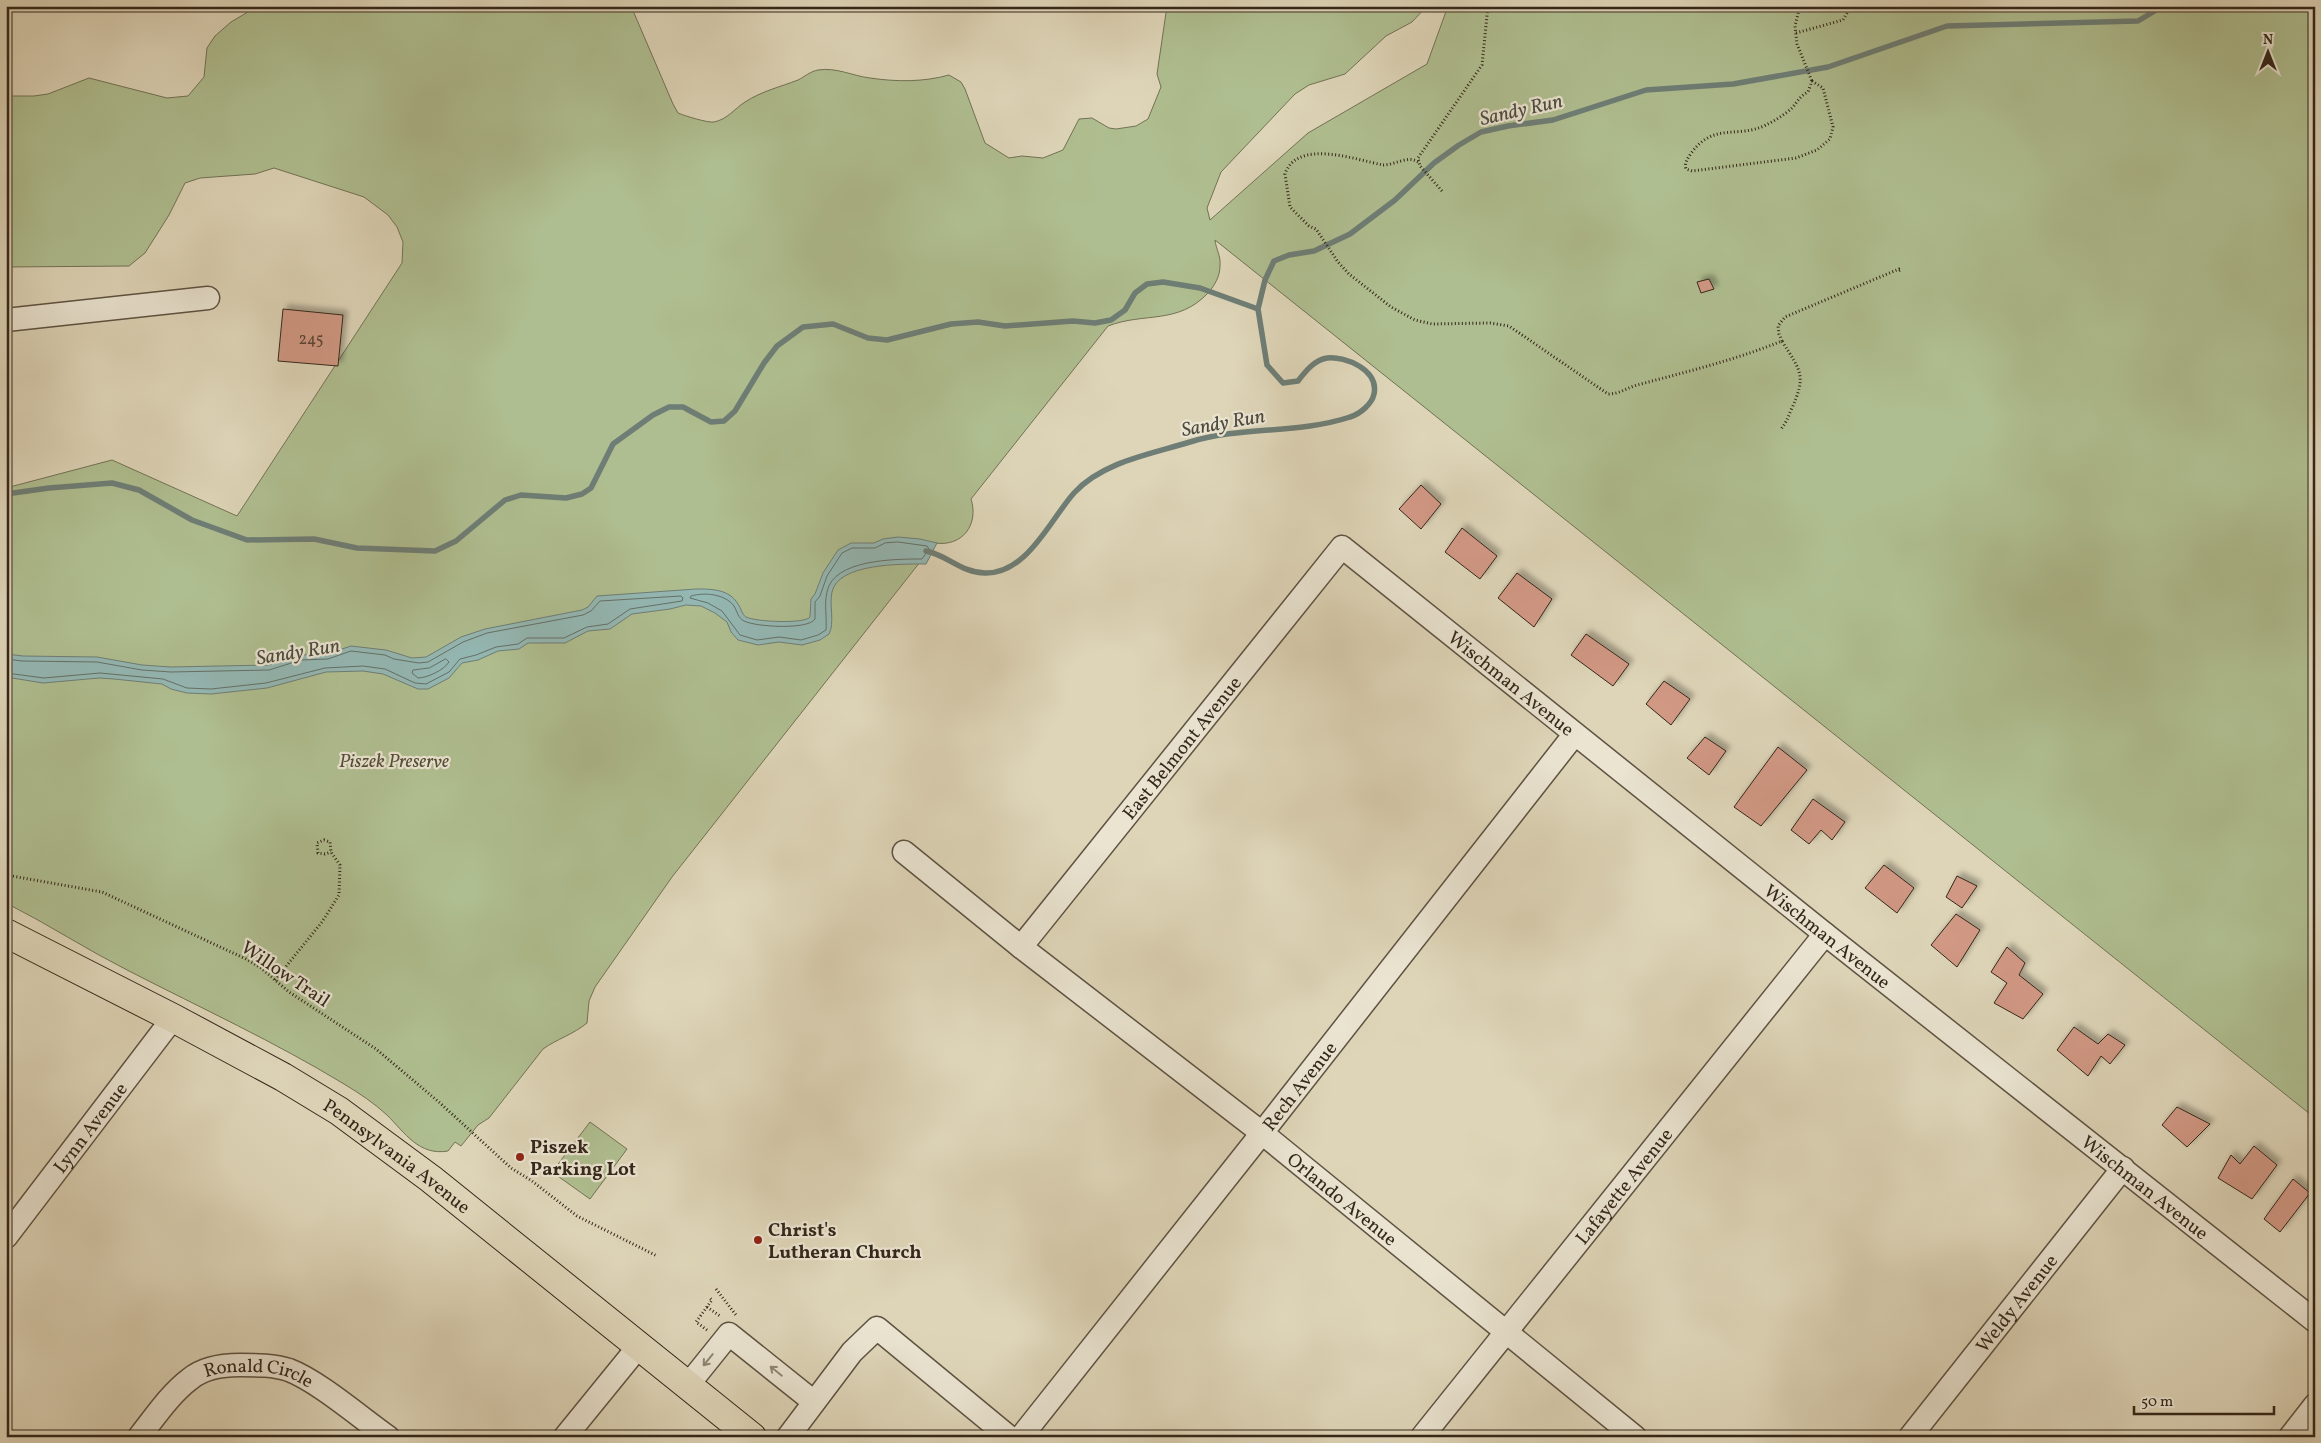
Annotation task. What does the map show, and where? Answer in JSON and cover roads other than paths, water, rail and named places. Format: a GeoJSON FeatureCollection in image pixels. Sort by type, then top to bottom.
{"type":"FeatureCollection","features":[{"type":"Feature","properties":{"kind":"main road","name":"Pennsylvania Avenue"},"geometry":{"type":"LineString","coordinates":[[6,933],[173,1018],[283,1077],[372,1134],[752,1437]]}},
{"type":"Feature","properties":{"kind":"street"},"geometry":{"type":"LineString","coordinates":[[6,320],[208,298]]}},
{"type":"Feature","properties":{"kind":"street","name":"Wischman Avenue"},"geometry":{"type":"LineString","coordinates":[[1342,547],[1825,934],[2123,1168],[2315,1322]]}},
{"type":"Feature","properties":{"kind":"street","name":"East Belmont Avenue"},"geometry":{"type":"LineString","coordinates":[[1021,948],[1342,547]]}},
{"type":"Feature","properties":{"kind":"street","name":"Rech Avenue"},"geometry":{"type":"LineString","coordinates":[[1021,1437],[1574,734]]}},
{"type":"Feature","properties":{"kind":"street","name":"Orlando Avenue"},"geometry":{"type":"LineString","coordinates":[[904,852],[1021,948],[1262,1133],[1504,1333],[1634,1437]]}},
{"type":"Feature","properties":{"kind":"street","name":"Lafayette Avenue"},"geometry":{"type":"LineString","coordinates":[[1422,1437],[1825,934]]}},
{"type":"Feature","properties":{"kind":"street","name":"Lynn Avenue"},"geometry":{"type":"LineString","coordinates":[[6,1237],[173,1018]]}},
{"type":"Feature","properties":{"kind":"street","name":"Weldy Avenue"},"geometry":{"type":"LineString","coordinates":[[1910,1437],[2123,1168]]}},
{"type":"Feature","properties":{"kind":"street"},"geometry":{"type":"LineString","coordinates":[[788,1437],[852,1352],[877,1328],[1009,1437]]}},
{"type":"Feature","properties":{"kind":"street"},"geometry":{"type":"LineString","coordinates":[[688,1385],[729,1334],[814,1402]]}},
{"type":"Feature","properties":{"kind":"street"},"geometry":{"type":"LineString","coordinates":[[566,1437],[639,1346]]}},
{"type":"Feature","properties":{"kind":"street","name":"Ronald Circle"},"geometry":{"type":"LineString","coordinates":[[139,1437],[172,1396],[188,1380],[200,1372],[232,1365],[251,1365],[272,1366],[291,1371],[314,1384],[388,1437]]}},
{"type":"Feature","properties":{"kind":"street"},"geometry":{"type":"LineString","coordinates":[[2290,1437],[2315,1404]]}},
{"type":"Feature","properties":{"kind":"water"},"geometry":{"type":"Polygon","coordinates":[[[898,537],[937,543],[926,564],[872,567],[846,575],[837,582],[832,592],[832,625],[829,634],[820,640],[802,645],[779,642],[758,645],[738,640],[731,632],[727,622],[715,613],[701,606],[686,605],[632,614],[610,629],[588,631],[565,643],[528,643],[519,649],[498,651],[478,660],[462,663],[449,678],[428,689],[418,689],[383,674],[363,671],[326,672],[267,688],[211,694],[187,693],[171,689],[162,684],[114,679],[99,678],[43,683],[6,677],[6,654],[97,657],[142,665],[171,667],[268,665],[301,655],[327,654],[351,646],[386,650],[412,658],[426,657],[461,637],[485,629],[582,610],[588,607],[597,596],[696,589],[720,591],[730,595],[738,604],[743,615],[751,619],[799,621],[810,617],[811,599],[815,594],[823,573],[838,550],[851,543],[874,543],[883,539],[898,537]]]}},
{"type":"Feature","properties":{"kind":"waterway","name":"Sandy Run"},"geometry":{"type":"LineString","coordinates":[[926,551],[969,570],[985,573],[1000,571],[1013,565],[1036,544],[1065,504],[1085,482],[1113,466],[1144,455],[1210,437],[1311,426],[1354,416],[1361,411],[1373,398],[1374,385],[1366,372],[1352,362],[1335,358],[1322,359],[1310,367],[1298,381],[1283,383],[1267,365],[1258,309],[1265,280],[1274,261],[1289,255],[1314,251],[1350,234],[1395,200],[1434,163],[1481,132],[1553,120],[1646,90],[1733,84],[1828,67],[1947,26],[2138,21],[2163,6]]}},
{"type":"Feature","properties":{"kind":"waterway"},"geometry":{"type":"LineString","coordinates":[[6,494],[49,488],[112,483],[139,490],[192,520],[247,540],[314,539],[357,548],[435,551],[456,541],[505,500],[521,495],[566,498],[582,494],[591,488],[613,444],[653,415],[669,407],[683,407],[711,422],[724,421],[735,411],[764,363],[777,346],[803,327],[833,324],[868,338],[887,340],[951,324],[978,322],[1005,326],[1073,321],[1095,323],[1111,320],[1125,310],[1135,293],[1147,284],[1163,282],[1200,288],[1258,309]]}},
{"type":"Feature","properties":{"kind":"place","name":"Piszek Parking Lot"},"geometry":{"type":"Point","coordinates":[520,1157]}},
{"type":"Feature","properties":{"kind":"place","name":"Christ's Lutheran Church"},"geometry":{"type":"Point","coordinates":[758,1240]}},
{"type":"Feature","properties":{"kind":"park label","name":"Piszek Preserve"},"geometry":{"type":"Point","coordinates":[394,760]}}]}
